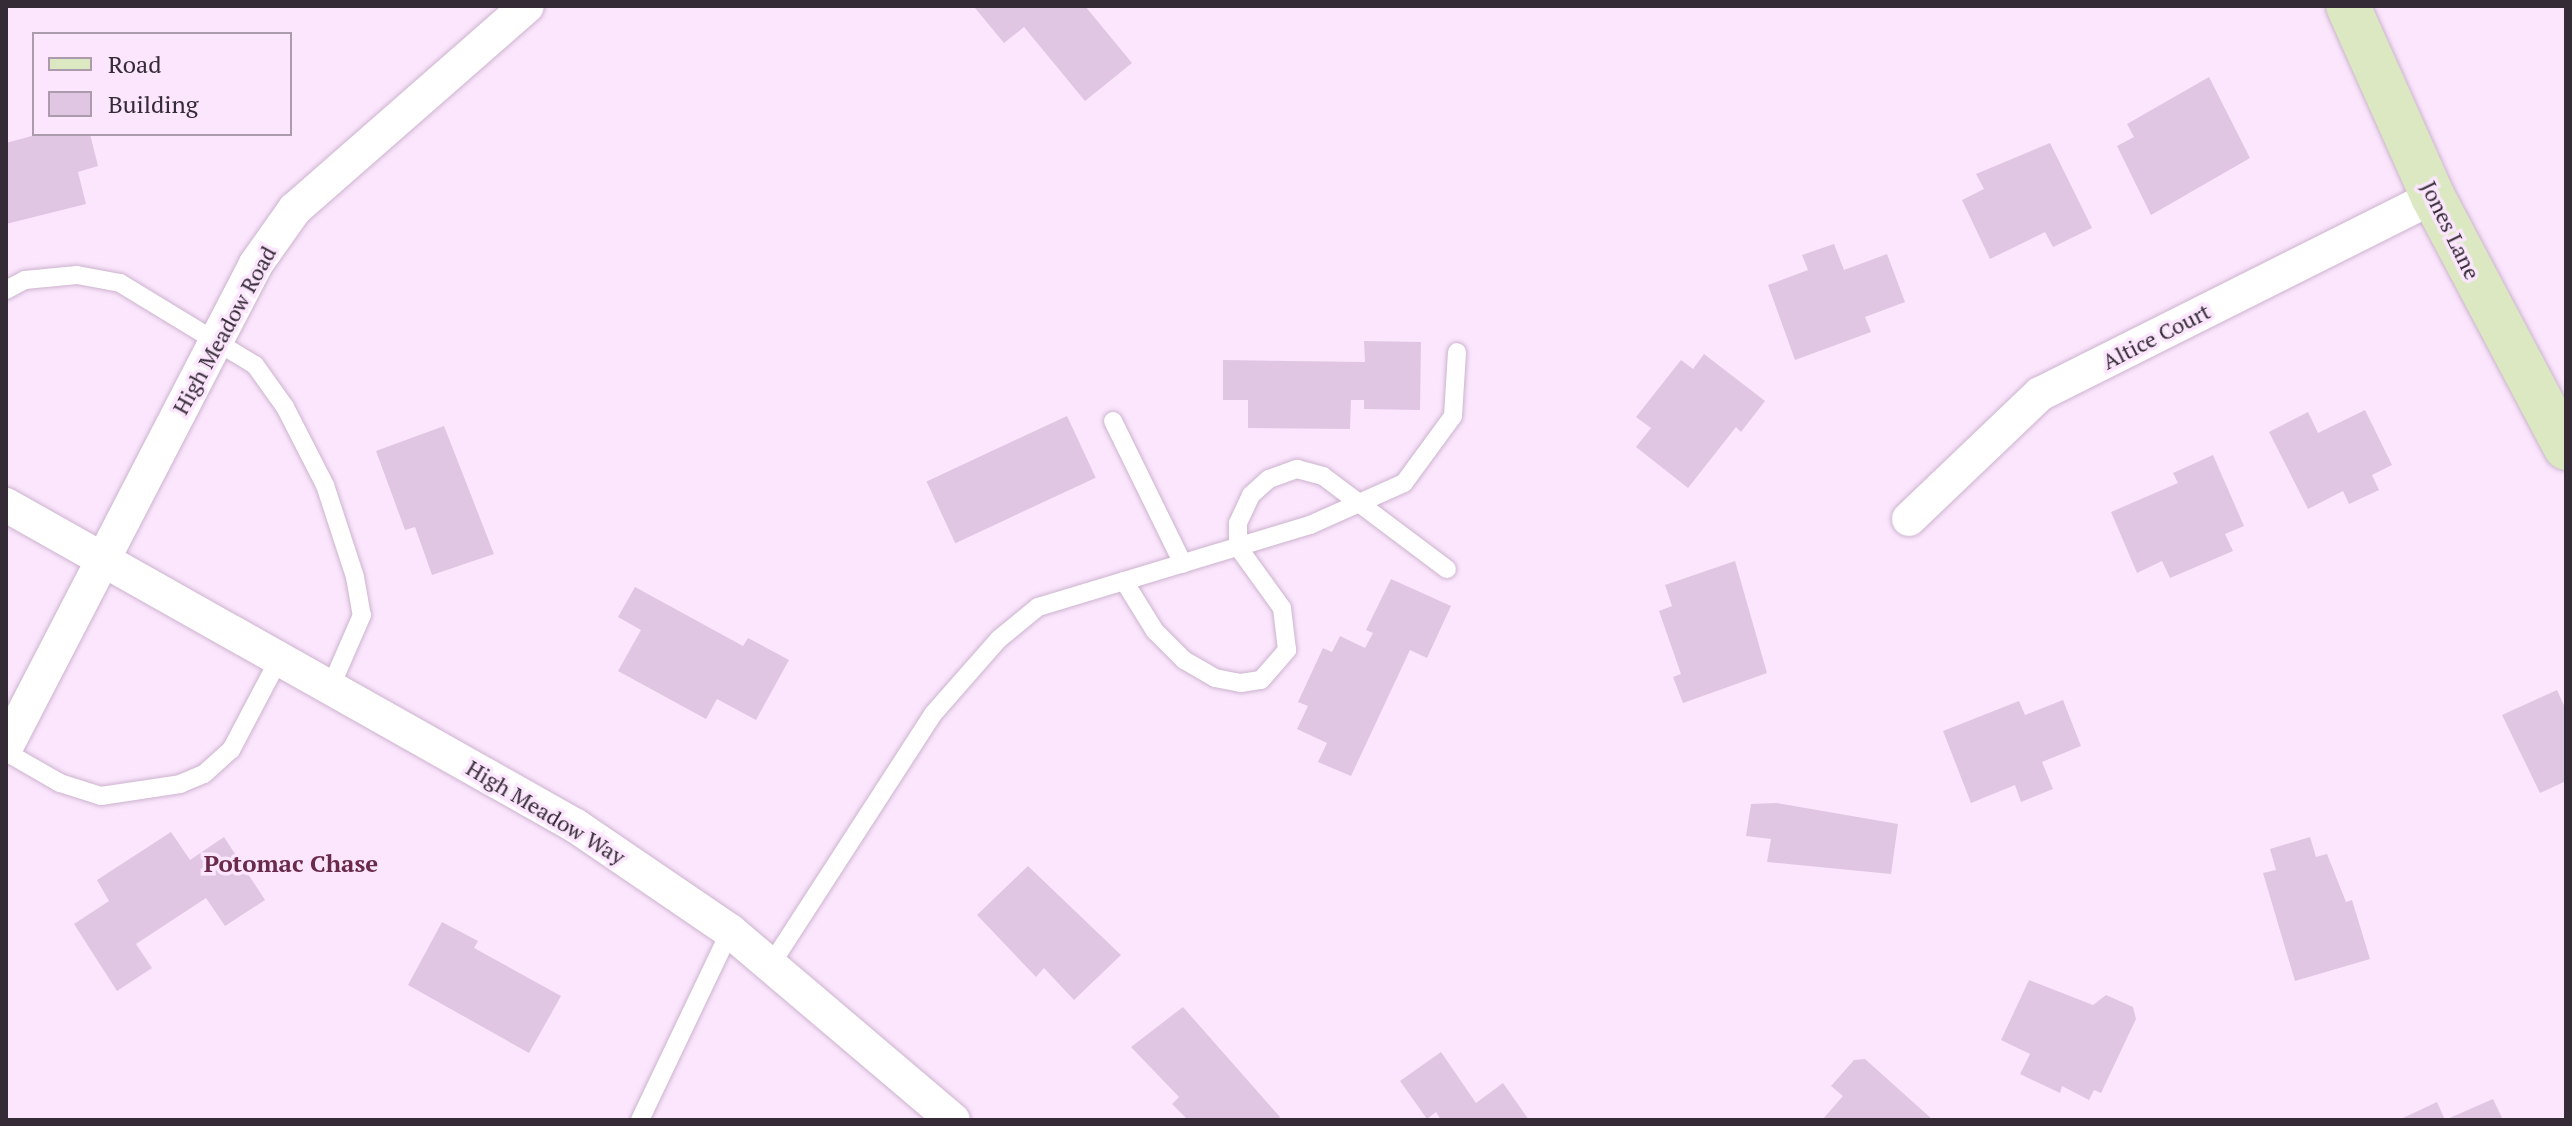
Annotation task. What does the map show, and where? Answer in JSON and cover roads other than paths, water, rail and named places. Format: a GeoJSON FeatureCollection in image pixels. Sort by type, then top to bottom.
{"type":"FeatureCollection","features":[{"type":"Feature","properties":{"kind":"street","name":"High Meadow Road"},"geometry":{"type":"LineString","coordinates":[[6,749],[103,555],[256,264],[295,209],[527,6]]}},
{"type":"Feature","properties":{"kind":"street","name":"Jones Lane"},"geometry":{"type":"LineString","coordinates":[[2348,6],[2433,197],[2566,448]]}},
{"type":"Feature","properties":{"kind":"street","name":"Altice Court"},"geometry":{"type":"LineString","coordinates":[[1909,519],[2040,394],[2433,197]]}},
{"type":"Feature","properties":{"kind":"street"},"geometry":{"type":"LineString","coordinates":[[6,505],[103,555]]}},
{"type":"Feature","properties":{"kind":"street","name":"High Meadow Way"},"geometry":{"type":"LineString","coordinates":[[103,555],[576,826],[730,931],[953,1120]]}},
{"type":"Feature","properties":{"kind":"lane"},"geometry":{"type":"LineString","coordinates":[[6,290],[25,280],[77,275],[120,283],[217,337],[255,365],[285,407],[325,485],[362,615],[331,686]]}},
{"type":"Feature","properties":{"kind":"lane"},"geometry":{"type":"LineString","coordinates":[[770,966],[960,678],[1038,607],[1238,547],[1359,506],[1404,483],[1453,416],[1457,352]]}},
{"type":"Feature","properties":{"kind":"lane"},"geometry":{"type":"LineString","coordinates":[[1113,421],[1183,564]]}},
{"type":"Feature","properties":{"kind":"lane"},"geometry":{"type":"LineString","coordinates":[[1124,581],[1155,631],[1184,660],[1215,678],[1261,680],[1287,650],[1289,633],[1282,608],[1238,547],[1238,523],[1251,495],[1269,479],[1297,469],[1323,476],[1447,569]]}},
{"type":"Feature","properties":{"kind":"lane"},"geometry":{"type":"LineString","coordinates":[[6,749],[60,783],[101,796],[180,784],[204,774],[231,750],[280,657]]}},
{"type":"Feature","properties":{"kind":"lane"},"geometry":{"type":"LineString","coordinates":[[640,1120],[730,931]]}},
{"type":"Feature","properties":{"kind":"district","name":"Potomac Chase"},"geometry":{"type":"Point","coordinates":[291,864]}}]}
